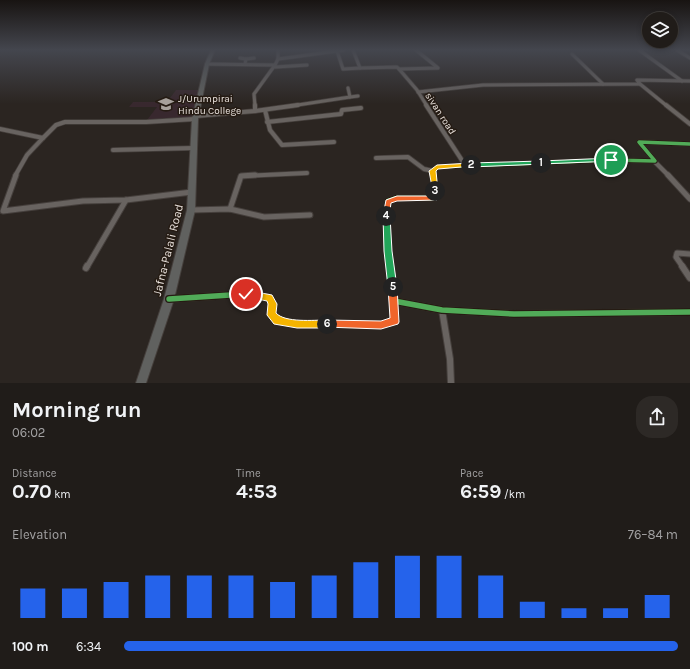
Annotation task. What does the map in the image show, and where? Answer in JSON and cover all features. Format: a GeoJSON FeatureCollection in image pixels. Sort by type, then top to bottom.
{"type":"FeatureCollection","features":[{"type":"Feature","properties":{"kind":"main road","name":"Jafna-Palali Road"},"geometry":{"type":"LineString","coordinates":[[141,383],[169,299],[191,210],[193,192],[195,118],[206,68]]}},
{"type":"Feature","properties":{"kind":"street"},"geometry":{"type":"LineString","coordinates":[[255,111],[254,94],[274,68]]}},
{"type":"Feature","properties":{"kind":"street"},"geometry":{"type":"LineString","coordinates":[[343,68],[365,68]]}},
{"type":"Feature","properties":{"kind":"street"},"geometry":{"type":"LineString","coordinates":[[399,69],[438,68]]}},
{"type":"Feature","properties":{"kind":"street"},"geometry":{"type":"LineString","coordinates":[[586,68],[602,84]]}},
{"type":"Feature","properties":{"kind":"street"},"geometry":{"type":"LineString","coordinates":[[664,68],[682,81]]}},
{"type":"Feature","properties":{"kind":"street","name":"sivan road"},"geometry":{"type":"LineString","coordinates":[[399,69],[418,92],[465,165]]}},
{"type":"Feature","properties":{"kind":"street"},"geometry":{"type":"LineString","coordinates":[[690,81],[637,80],[690,124]]}},
{"type":"Feature","properties":{"kind":"street"},"geometry":{"type":"LineString","coordinates":[[418,92],[483,85],[640,84]]}},
{"type":"Feature","properties":{"kind":"street"},"geometry":{"type":"LineString","coordinates":[[348,88],[350,97]]}},
{"type":"Feature","properties":{"kind":"street"},"geometry":{"type":"LineString","coordinates":[[193,192],[126,200],[83,201],[3,211],[18,172],[27,155],[56,125],[66,122],[146,122],[195,118],[265,110],[358,96]]}},
{"type":"Feature","properties":{"kind":"street"},"geometry":{"type":"LineString","coordinates":[[267,122],[342,114],[342,110],[361,108]]}},
{"type":"Feature","properties":{"kind":"street"},"geometry":{"type":"LineString","coordinates":[[265,110],[270,130],[282,145],[334,142]]}},
{"type":"Feature","properties":{"kind":"street"},"geometry":{"type":"LineString","coordinates":[[0,129],[43,138]]}},
{"type":"Feature","properties":{"kind":"street"},"geometry":{"type":"LineString","coordinates":[[690,144],[639,142],[654,161],[690,199]]}},
{"type":"Feature","properties":{"kind":"street"},"geometry":{"type":"LineString","coordinates":[[114,150],[194,148]]}},
{"type":"Feature","properties":{"kind":"street"},"geometry":{"type":"LineString","coordinates":[[376,158],[408,157],[422,169],[432,171],[437,167],[465,165],[611,160],[654,161]]}},
{"type":"Feature","properties":{"kind":"street"},"geometry":{"type":"LineString","coordinates":[[169,299],[246,294],[269,298],[273,304],[272,315],[277,321],[297,324],[381,325],[395,322],[388,251],[386,214],[388,202],[397,198],[435,198],[436,194],[432,171]]}},
{"type":"Feature","properties":{"kind":"street"},"geometry":{"type":"LineString","coordinates":[[230,209],[241,176],[307,173]]}},
{"type":"Feature","properties":{"kind":"street"},"geometry":{"type":"LineString","coordinates":[[86,268],[126,200]]}},
{"type":"Feature","properties":{"kind":"street"},"geometry":{"type":"LineString","coordinates":[[191,210],[230,209],[264,217],[310,215]]}},
{"type":"Feature","properties":{"kind":"street"},"geometry":{"type":"LineString","coordinates":[[690,254],[677,253],[676,257],[690,278]]}},
{"type":"Feature","properties":{"kind":"street"},"geometry":{"type":"LineString","coordinates":[[394,301],[442,310],[514,314],[690,312]]}},
{"type":"Feature","properties":{"kind":"street"},"geometry":{"type":"LineString","coordinates":[[442,310],[450,359],[451,383]]}},
{"type":"Feature","properties":{"kind":"shaded area","name":"J/Urumpirai Hindu College"},"geometry":{"type":"Polygon","coordinates":[[[176,90],[203,90],[199,120],[147,120],[157,107],[129,107],[133,102],[167,102],[176,90]]]}},
{"type":"Feature","properties":{"kind":"cycle path"},"geometry":{"type":"LineString","coordinates":[[169,299],[246,294],[269,298],[273,304],[272,315],[277,321],[297,324],[381,325],[395,321],[387,231],[388,201],[397,198],[435,198],[436,194],[433,171],[437,167],[611,160],[655,161],[639,142],[690,144]]}},
{"type":"Feature","properties":{"kind":"cycle path"},"geometry":{"type":"LineString","coordinates":[[394,301],[442,310],[514,314],[690,312]]}},
{"type":"Feature","properties":{"kind":"place","name":"J/Urumpirai Hindu College"},"geometry":{"type":"Point","coordinates":[166,104]}},
{"type":"Feature","properties":{"kind":"route"},"geometry":{"type":"LineString","coordinates":[[246,294],[269,298],[273,304],[272,315],[277,321],[297,324],[381,325],[395,322],[388,251],[386,214],[388,202],[397,198],[435,198],[436,194],[432,171],[437,167],[611,160]]}}]}
